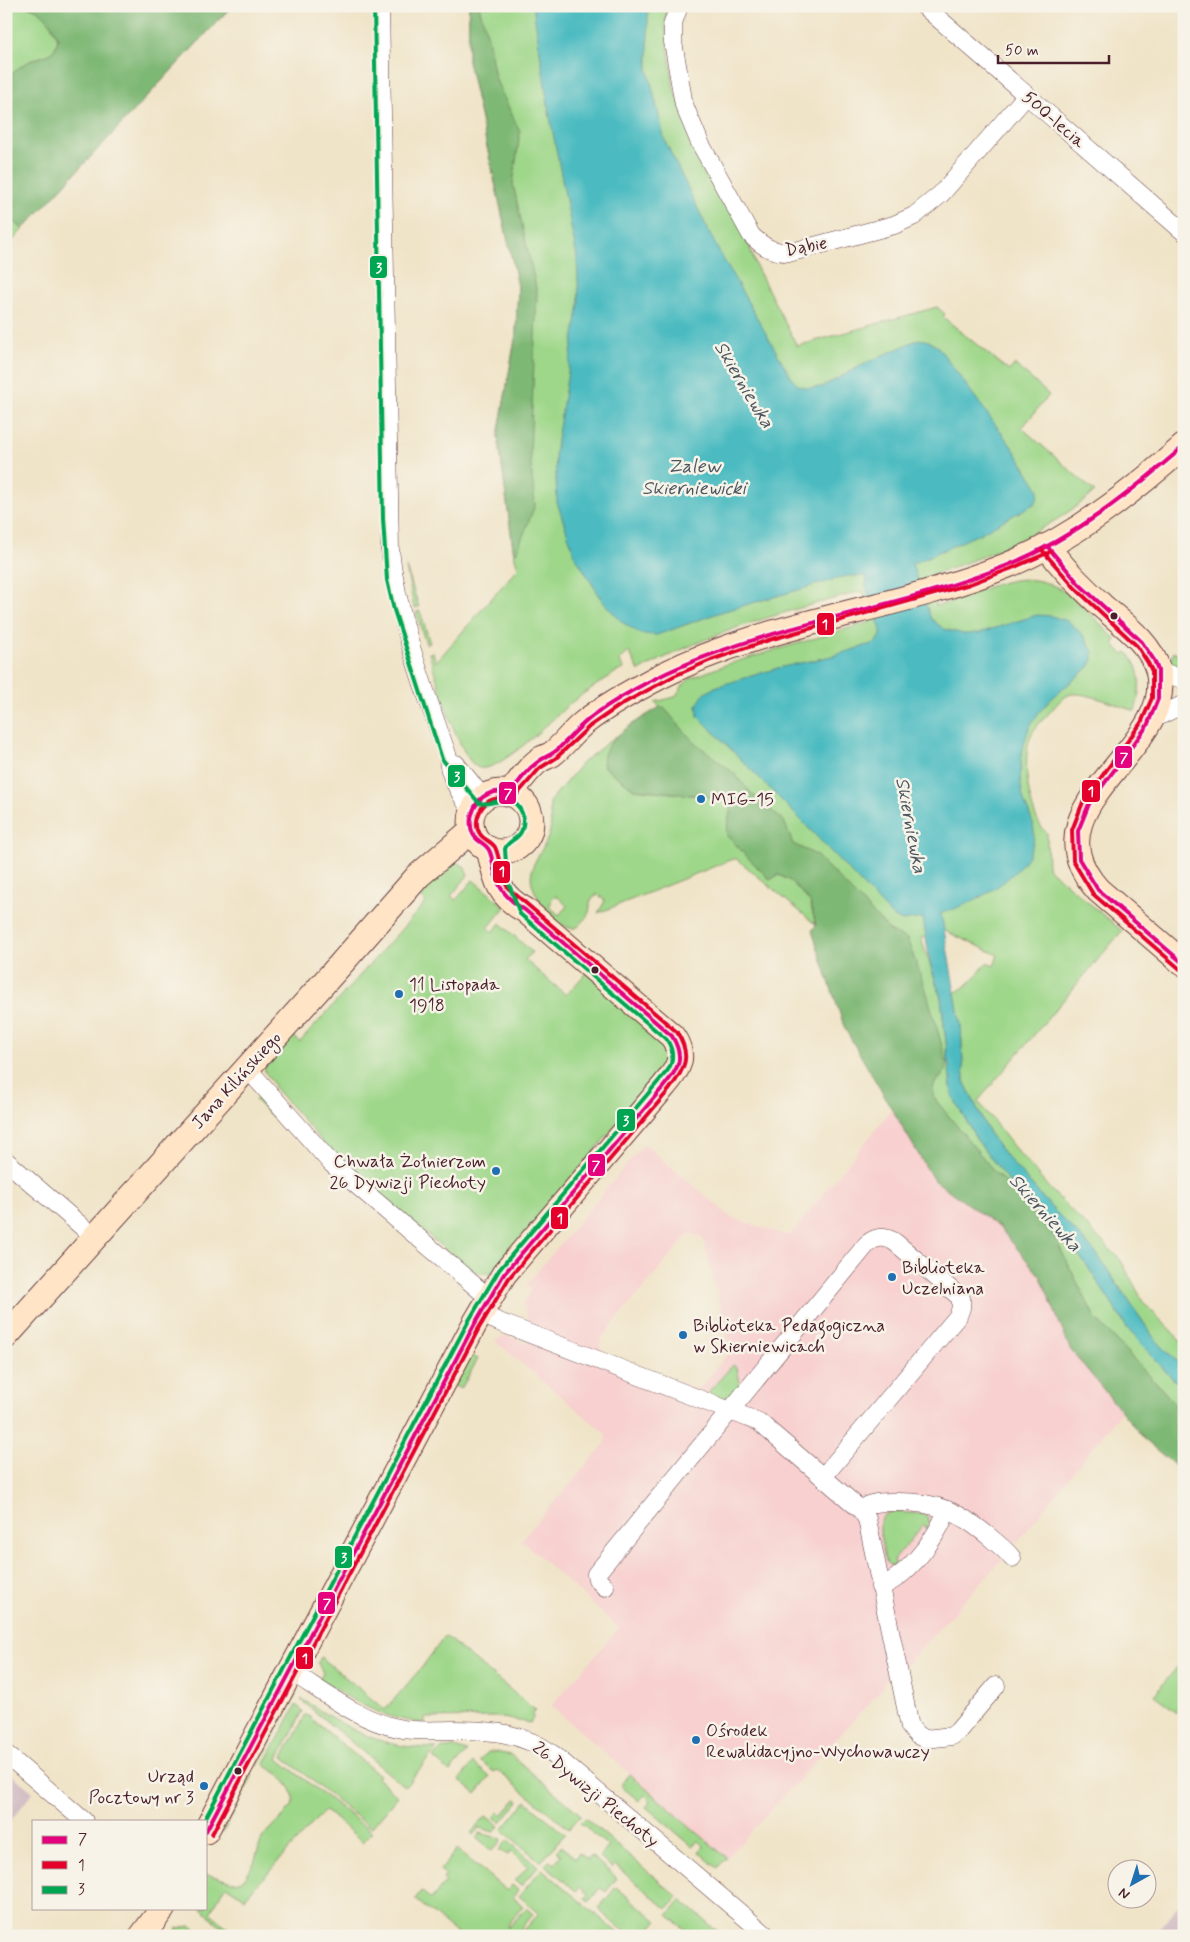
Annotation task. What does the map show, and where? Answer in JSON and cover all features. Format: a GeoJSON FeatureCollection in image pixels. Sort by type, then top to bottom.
{"type":"FeatureCollection","features":[{"type":"Feature","properties":{"kind":"street"},"geometry":{"type":"LineString","coordinates":[[208,1827],[499,1281],[673,1074],[680,1059],[677,1044],[672,1036],[525,910],[513,876],[511,864],[500,849],[475,837],[476,814],[451,774],[448,757],[400,609],[393,579],[390,550],[380,6]]}},
{"type":"Feature","properties":{"kind":"street","name":"Dąbie"},"geometry":{"type":"LineString","coordinates":[[679,6],[673,23],[673,42],[684,105],[700,143],[751,235],[770,250],[792,252],[894,224],[914,216],[941,194],[1027,95]]}},
{"type":"Feature","properties":{"kind":"street","name":"500-lecia"},"geometry":{"type":"LineString","coordinates":[[924,6],[1184,232]]}},
{"type":"Feature","properties":{"kind":"street"},"geometry":{"type":"LineString","coordinates":[[517,798],[548,769],[551,754],[592,718],[640,687],[685,664],[780,630],[932,591],[1004,566],[1047,546],[1096,517],[1121,499],[1184,446]]}},
{"type":"Feature","properties":{"kind":"street"},"geometry":{"type":"LineString","coordinates":[[1047,546],[1074,578],[1148,650],[1158,670],[1160,692],[1155,710],[1088,805],[1078,827],[1077,848],[1080,863],[1088,879],[1098,890],[1184,964]]}},
{"type":"Feature","properties":{"kind":"street"},"geometry":{"type":"LineString","coordinates":[[1158,670],[1184,680]]}},
{"type":"Feature","properties":{"kind":"street"},"geometry":{"type":"LineString","coordinates":[[1149,721],[1184,704]]}},
{"type":"Feature","properties":{"kind":"street"},"geometry":{"type":"LineString","coordinates":[[476,814],[494,792],[517,798],[530,817],[530,826],[522,842],[500,849]]}},
{"type":"Feature","properties":{"kind":"street","name":"Jana Kilińskiego"},"geometry":{"type":"LineString","coordinates":[[6,1336],[418,876],[452,845],[476,814]]}},
{"type":"Feature","properties":{"kind":"street"},"geometry":{"type":"LineString","coordinates":[[246,1069],[332,1164],[485,1306],[759,1422],[861,1510],[867,1519],[910,1727],[916,1735],[925,1739],[932,1739],[955,1734],[996,1686]]}},
{"type":"Feature","properties":{"kind":"street"},"geometry":{"type":"LineString","coordinates":[[6,1161],[94,1237]]}},
{"type":"Feature","properties":{"kind":"street"},"geometry":{"type":"LineString","coordinates":[[605,1587],[596,1574],[867,1244],[876,1238],[888,1238],[896,1242],[961,1298],[961,1308],[958,1316],[823,1476]]}},
{"type":"Feature","properties":{"kind":"street"},"geometry":{"type":"LineString","coordinates":[[861,1510],[868,1505],[882,1502],[922,1503],[947,1510],[971,1521],[1012,1558]]}},
{"type":"Feature","properties":{"kind":"street"},"geometry":{"type":"LineString","coordinates":[[880,1587],[905,1571],[936,1533],[947,1510]]}},
{"type":"Feature","properties":{"kind":"street","name":"26 Dywizji Piechoty"},"geometry":{"type":"LineString","coordinates":[[290,1671],[354,1711],[390,1726],[414,1731],[452,1730],[505,1733],[536,1743],[554,1755],[766,1936]]}},
{"type":"Feature","properties":{"kind":"street"},"geometry":{"type":"LineString","coordinates":[[6,1754],[83,1820]]}},
{"type":"Feature","properties":{"kind":"street"},"geometry":{"type":"LineString","coordinates":[[142,1936],[162,1910]]}},
{"type":"Feature","properties":{"kind":"shaded area"},"geometry":{"type":"Polygon","coordinates":[[[892,1109],[933,1179],[999,1227],[1041,1277],[1070,1349],[1121,1412],[1015,1545],[907,1664],[901,1663],[891,1668],[882,1689],[727,1858],[551,1706],[619,1628],[521,1540],[605,1444],[606,1434],[495,1341],[505,1335],[528,1344],[535,1328],[530,1326],[523,1303],[532,1290],[526,1285],[644,1144],[732,1218],[789,1236],[892,1109]],[[691,1234],[686,1237],[601,1339],[599,1345],[604,1354],[696,1389],[701,1387],[731,1349],[704,1242],[700,1236],[691,1234]]]}},
{"type":"Feature","properties":{"kind":"shaded area"},"geometry":{"type":"Polygon","coordinates":[[[6,1770],[33,1792],[6,1827],[6,1770]]]}},
{"type":"Feature","properties":{"kind":"shaded area"},"geometry":{"type":"Polygon","coordinates":[[[1184,1900],[1184,1936],[1152,1936],[1184,1900]]]}},
{"type":"Feature","properties":{"kind":"green space"},"geometry":{"type":"Polygon","coordinates":[[[6,6],[34,8],[40,11],[58,39],[52,52],[28,62],[6,79],[6,6]]]}},
{"type":"Feature","properties":{"kind":"green space"},"geometry":{"type":"Polygon","coordinates":[[[27,6],[232,6],[23,229],[6,215],[6,79],[18,68],[52,52],[58,39],[47,18],[27,6]]]}},
{"type":"Feature","properties":{"kind":"green space"},"geometry":{"type":"Polygon","coordinates":[[[469,6],[666,6],[666,29],[674,90],[747,240],[757,268],[797,346],[937,307],[945,314],[943,317],[1009,371],[1014,365],[1018,367],[1049,395],[1022,428],[1095,492],[1076,507],[1016,542],[928,577],[936,606],[1001,583],[1020,579],[1037,580],[1052,585],[1066,593],[1091,614],[1116,640],[1113,644],[1124,655],[1127,652],[1136,666],[1139,680],[1139,695],[1135,711],[1086,695],[1069,695],[1063,698],[1039,723],[1030,738],[1027,760],[1028,788],[1031,802],[1040,826],[1047,833],[1048,868],[1122,931],[978,1101],[1049,1188],[1120,1259],[1144,1303],[1184,1344],[1184,1369],[1154,1338],[1096,1253],[1050,1206],[1006,1156],[989,1133],[964,1081],[961,1027],[954,993],[972,980],[986,963],[994,966],[998,955],[945,931],[921,938],[941,998],[952,1095],[977,1140],[1016,1190],[1086,1264],[1128,1329],[1170,1376],[1184,1388],[1184,1413],[1095,1318],[1052,1232],[993,1170],[939,1106],[933,1089],[936,1082],[944,1075],[815,897],[729,821],[771,879],[778,875],[792,882],[810,902],[816,925],[737,859],[598,913],[605,901],[598,894],[591,900],[586,918],[575,928],[562,925],[543,905],[534,890],[531,876],[532,870],[550,831],[550,801],[583,762],[616,736],[604,754],[604,767],[634,789],[699,796],[683,732],[655,702],[675,697],[683,685],[691,678],[728,664],[870,622],[863,591],[748,624],[693,645],[639,671],[629,652],[619,660],[624,669],[616,672],[572,702],[526,743],[498,763],[486,768],[477,767],[470,760],[462,748],[448,715],[429,653],[433,652],[436,662],[518,568],[514,555],[498,436],[516,334],[518,286],[468,61],[469,6]],[[556,895],[551,900],[549,906],[559,915],[567,906],[556,895]]]}},
{"type":"Feature","properties":{"kind":"green space"},"geometry":{"type":"Polygon","coordinates":[[[469,6],[479,6],[488,37],[495,78],[520,132],[513,184],[537,292],[530,455],[535,505],[517,552],[514,555],[498,436],[516,334],[518,286],[468,61],[469,6]]]}},
{"type":"Feature","properties":{"kind":"green space"},"geometry":{"type":"Polygon","coordinates":[[[6,215],[23,229],[6,248],[6,215]]]}},
{"type":"Feature","properties":{"kind":"green space"},"geometry":{"type":"Polygon","coordinates":[[[406,567],[419,607],[414,608],[406,567]]]}},
{"type":"Feature","properties":{"kind":"green space"},"geometry":{"type":"Polygon","coordinates":[[[420,611],[430,643],[426,644],[416,612],[420,611]]]}},
{"type":"Feature","properties":{"kind":"green space"},"geometry":{"type":"Polygon","coordinates":[[[1174,651],[1184,659],[1184,672],[1174,668],[1170,662],[1174,651]]]}},
{"type":"Feature","properties":{"kind":"green space"},"geometry":{"type":"Polygon","coordinates":[[[660,707],[664,708],[693,741],[734,773],[751,793],[784,821],[793,844],[816,855],[891,932],[907,939],[926,990],[947,1063],[946,1069],[935,1082],[934,1098],[993,1170],[1052,1232],[1095,1318],[1184,1413],[1184,1473],[1146,1441],[1070,1349],[1041,1277],[999,1227],[933,1179],[845,1029],[812,931],[816,925],[810,902],[792,882],[778,875],[771,879],[768,878],[727,836],[726,831],[732,803],[730,799],[634,789],[604,767],[603,757],[614,739],[660,707]]]}},
{"type":"Feature","properties":{"kind":"green space"},"geometry":{"type":"Polygon","coordinates":[[[454,861],[464,866],[468,875],[451,896],[456,900],[473,880],[505,907],[488,928],[493,932],[500,923],[532,952],[525,960],[566,995],[587,972],[662,1038],[667,1054],[667,1065],[491,1273],[477,1273],[468,1269],[334,1155],[273,1086],[265,1072],[264,1066],[289,1032],[300,1042],[426,902],[415,891],[454,861]]]}},
{"type":"Feature","properties":{"kind":"green space"},"geometry":{"type":"Polygon","coordinates":[[[260,1096],[289,1128],[287,1131],[255,1100],[260,1096]]]}},
{"type":"Feature","properties":{"kind":"green space"},"geometry":{"type":"Polygon","coordinates":[[[471,1355],[478,1359],[461,1389],[454,1386],[471,1355]]]}},
{"type":"Feature","properties":{"kind":"green space"},"geometry":{"type":"Polygon","coordinates":[[[733,1365],[737,1368],[740,1383],[733,1395],[723,1399],[709,1394],[710,1390],[733,1365]]]}},
{"type":"Feature","properties":{"kind":"green space"},"geometry":{"type":"Polygon","coordinates":[[[896,1512],[924,1514],[927,1516],[929,1524],[927,1530],[924,1524],[894,1560],[896,1565],[891,1566],[886,1562],[880,1525],[885,1514],[896,1512]]]}},
{"type":"Feature","properties":{"kind":"green space"},"geometry":{"type":"Polygon","coordinates":[[[445,1636],[535,1710],[532,1713],[533,1718],[530,1723],[497,1717],[425,1718],[425,1723],[395,1718],[357,1702],[319,1679],[323,1674],[318,1663],[321,1657],[385,1710],[422,1667],[445,1636]]]}},
{"type":"Feature","properties":{"kind":"green space"},"geometry":{"type":"Polygon","coordinates":[[[1184,1659],[1184,1717],[1154,1695],[1184,1659]]]}},
{"type":"Feature","properties":{"kind":"green space"},"geometry":{"type":"Polygon","coordinates":[[[297,1693],[258,1766],[254,1764],[288,1698],[297,1693]]]}},
{"type":"Feature","properties":{"kind":"green space"},"geometry":{"type":"Polygon","coordinates":[[[302,1699],[350,1728],[381,1741],[398,1745],[437,1748],[405,1787],[302,1699]]]}},
{"type":"Feature","properties":{"kind":"green space"},"geometry":{"type":"Polygon","coordinates":[[[296,1705],[303,1711],[278,1759],[372,1832],[363,1842],[325,1810],[245,1898],[226,1886],[210,1913],[228,1928],[233,1936],[230,1936],[203,1910],[208,1910],[208,1875],[232,1882],[245,1878],[254,1863],[262,1838],[292,1807],[294,1798],[291,1789],[280,1775],[264,1765],[296,1705]]]}},
{"type":"Feature","properties":{"kind":"green space"},"geometry":{"type":"Polygon","coordinates":[[[306,1714],[379,1775],[377,1778],[398,1796],[371,1828],[283,1757],[306,1714]]]}},
{"type":"Feature","properties":{"kind":"green space"},"geometry":{"type":"Polygon","coordinates":[[[442,1748],[455,1748],[467,1752],[450,1772],[433,1758],[442,1748]]]}},
{"type":"Feature","properties":{"kind":"green space"},"geometry":{"type":"Polygon","coordinates":[[[488,1752],[511,1755],[581,1815],[569,1829],[497,1770],[494,1772],[480,1761],[488,1752]]]}},
{"type":"Feature","properties":{"kind":"green space"},"geometry":{"type":"Polygon","coordinates":[[[473,1763],[490,1777],[476,1794],[459,1780],[473,1763]]]}},
{"type":"Feature","properties":{"kind":"green space"},"geometry":{"type":"Polygon","coordinates":[[[250,1773],[253,1775],[223,1833],[217,1830],[250,1773]]]}},
{"type":"Feature","properties":{"kind":"green space"},"geometry":{"type":"Polygon","coordinates":[[[629,1774],[727,1858],[717,1868],[699,1852],[703,1846],[698,1841],[692,1846],[646,1807],[651,1801],[645,1795],[639,1801],[622,1787],[622,1783],[629,1774]]]}},
{"type":"Feature","properties":{"kind":"green space"},"geometry":{"type":"Polygon","coordinates":[[[516,1799],[519,1801],[501,1823],[494,1817],[499,1812],[502,1815],[516,1799]]]}},
{"type":"Feature","properties":{"kind":"green space"},"geometry":{"type":"Polygon","coordinates":[[[526,1801],[565,1834],[541,1862],[502,1830],[526,1801]]]}},
{"type":"Feature","properties":{"kind":"green space"},"geometry":{"type":"Polygon","coordinates":[[[486,1816],[499,1826],[494,1832],[479,1828],[473,1835],[471,1833],[486,1816]]]}},
{"type":"Feature","properties":{"kind":"green space"},"geometry":{"type":"Polygon","coordinates":[[[585,1818],[678,1897],[667,1909],[615,1865],[612,1868],[599,1857],[608,1846],[580,1823],[585,1818]]]}},
{"type":"Feature","properties":{"kind":"green space"},"geometry":{"type":"Polygon","coordinates":[[[480,1833],[502,1839],[492,1851],[476,1838],[480,1833]]]}},
{"type":"Feature","properties":{"kind":"green space"},"geometry":{"type":"Polygon","coordinates":[[[507,1840],[538,1866],[521,1886],[515,1881],[528,1866],[511,1852],[508,1855],[499,1850],[507,1840]]]}},
{"type":"Feature","properties":{"kind":"green space"},"geometry":{"type":"Polygon","coordinates":[[[561,1846],[575,1858],[579,1853],[588,1860],[591,1856],[617,1878],[606,1892],[600,1888],[589,1902],[585,1899],[588,1894],[580,1887],[576,1891],[545,1865],[549,1861],[554,1864],[561,1855],[556,1851],[561,1846]]]}},
{"type":"Feature","properties":{"kind":"green space"},"geometry":{"type":"Polygon","coordinates":[[[457,1849],[507,1891],[512,1885],[518,1890],[513,1897],[523,1906],[507,1926],[509,1927],[526,1908],[533,1914],[517,1936],[460,1936],[415,1899],[421,1891],[431,1899],[446,1882],[443,1879],[446,1875],[440,1870],[457,1849]]]}},
{"type":"Feature","properties":{"kind":"green space"},"geometry":{"type":"Polygon","coordinates":[[[542,1869],[618,1933],[615,1936],[525,1936],[522,1933],[539,1913],[519,1896],[542,1869]]]}},
{"type":"Feature","properties":{"kind":"green space"},"geometry":{"type":"Polygon","coordinates":[[[616,1887],[657,1921],[644,1936],[629,1936],[598,1909],[616,1887]]]}},
{"type":"Feature","properties":{"kind":"green space"},"geometry":{"type":"Polygon","coordinates":[[[681,1900],[723,1936],[693,1936],[668,1915],[681,1900]]]}},
{"type":"Feature","properties":{"kind":"green space"},"geometry":{"type":"Polygon","coordinates":[[[191,1926],[203,1936],[181,1936],[176,1931],[177,1928],[191,1926]]]}},
{"type":"Feature","properties":{"kind":"water","name":"Zalew Skierniewicki"},"geometry":{"type":"Polygon","coordinates":[[[533,6],[648,6],[648,70],[665,141],[717,248],[792,379],[798,385],[806,388],[822,387],[868,362],[919,339],[929,341],[938,347],[1015,451],[1039,490],[1038,498],[1034,504],[979,534],[912,564],[931,619],[944,629],[964,634],[979,633],[1037,615],[1051,616],[1068,621],[1084,636],[1093,652],[1093,660],[1089,667],[1052,698],[1036,716],[1026,737],[1022,753],[1020,777],[1024,801],[1033,824],[1034,833],[1032,847],[1024,861],[1000,885],[969,903],[941,913],[961,1027],[964,1081],[989,1133],[1006,1156],[1050,1206],[1096,1253],[1154,1338],[1184,1369],[1184,1388],[1170,1376],[1128,1329],[1086,1264],[1015,1190],[977,1140],[952,1095],[941,998],[930,963],[923,918],[902,921],[892,916],[698,716],[697,705],[704,694],[715,687],[778,668],[832,656],[875,643],[881,636],[881,630],[866,587],[867,576],[847,576],[721,612],[657,635],[641,634],[622,622],[604,603],[575,556],[557,502],[555,453],[579,304],[577,257],[549,112],[533,6]]]}},
{"type":"Feature","properties":{"kind":"transit line","name":"3"},"geometry":{"type":"LineString","coordinates":[[205,1820],[468,1322],[499,1270],[668,1070],[672,1059],[671,1048],[667,1040],[520,914],[507,879],[505,849],[522,830],[522,813],[518,806],[508,800],[484,804],[479,803],[442,759],[394,610],[387,580],[383,519],[374,6]]}},
{"type":"Feature","properties":{"kind":"transit line","name":"7"},"geometry":{"type":"LineString","coordinates":[[208,1827],[474,1325],[504,1274],[664,1086],[679,1062],[678,1051],[672,1036],[514,902],[501,888],[489,850],[477,839],[471,828],[472,814],[478,802],[488,794],[495,792],[510,794],[530,769],[540,760],[557,750],[589,719],[641,686],[691,662],[743,643],[956,584],[1008,565],[1056,542],[1078,528],[1143,481],[1184,446]]}},
{"type":"Feature","properties":{"kind":"transit line","name":"7"},"geometry":{"type":"LineString","coordinates":[[1047,546],[1079,584],[1142,642],[1158,670],[1158,699],[1147,726],[1089,804],[1078,831],[1079,859],[1098,890],[1184,964]]}},
{"type":"Feature","properties":{"kind":"transit line","name":"1"},"geometry":{"type":"LineString","coordinates":[[1042,550],[1075,588],[1137,646],[1152,671],[1152,698],[1141,723],[1083,802],[1072,830],[1073,861],[1093,894],[1180,969]]}},
{"type":"Feature","properties":{"kind":"transit line","name":"1"},"geometry":{"type":"LineString","coordinates":[[212,1834],[479,1328],[509,1278],[669,1090],[683,1069],[685,1062],[684,1048],[677,1032],[508,888],[503,878],[495,847],[480,834],[478,829],[477,818],[482,808],[494,799],[513,799],[540,768],[556,758],[590,726],[622,704],[674,676],[711,660],[769,640],[970,584],[1050,552]]}},
{"type":"Feature","properties":{"kind":"place","name":"MIG-15"},"geometry":{"type":"Point","coordinates":[701,799]}},
{"type":"Feature","properties":{"kind":"place","name":"11 Listopada 1918"},"geometry":{"type":"Point","coordinates":[399,994]}},
{"type":"Feature","properties":{"kind":"place","name":"Chwała Żołnierzom 26 Dywizji Piechoty"},"geometry":{"type":"Point","coordinates":[496,1171]}},
{"type":"Feature","properties":{"kind":"place","name":"Biblioteka Uczelniana"},"geometry":{"type":"Point","coordinates":[892,1277]}},
{"type":"Feature","properties":{"kind":"place","name":"Biblioteka Pedagogiczna w Skierniewicach"},"geometry":{"type":"Point","coordinates":[683,1335]}},
{"type":"Feature","properties":{"kind":"place","name":"Ośrodek Rewalidacyjno-Wychowawczy"},"geometry":{"type":"Point","coordinates":[696,1740]}},
{"type":"Feature","properties":{"kind":"place","name":"Urząd Pocztowy nr 3"},"geometry":{"type":"Point","coordinates":[204,1786]}},
{"type":"Feature","properties":{"kind":"water label","name":"Skierniewka"},"geometry":{"type":"Point","coordinates":[745,384]}},
{"type":"Feature","properties":{"kind":"water label","name":"Skierniewka"},"geometry":{"type":"Point","coordinates":[912,825]}},
{"type":"Feature","properties":{"kind":"water label","name":"Skierniewka"},"geometry":{"type":"Point","coordinates":[1046,1212]}}]}
